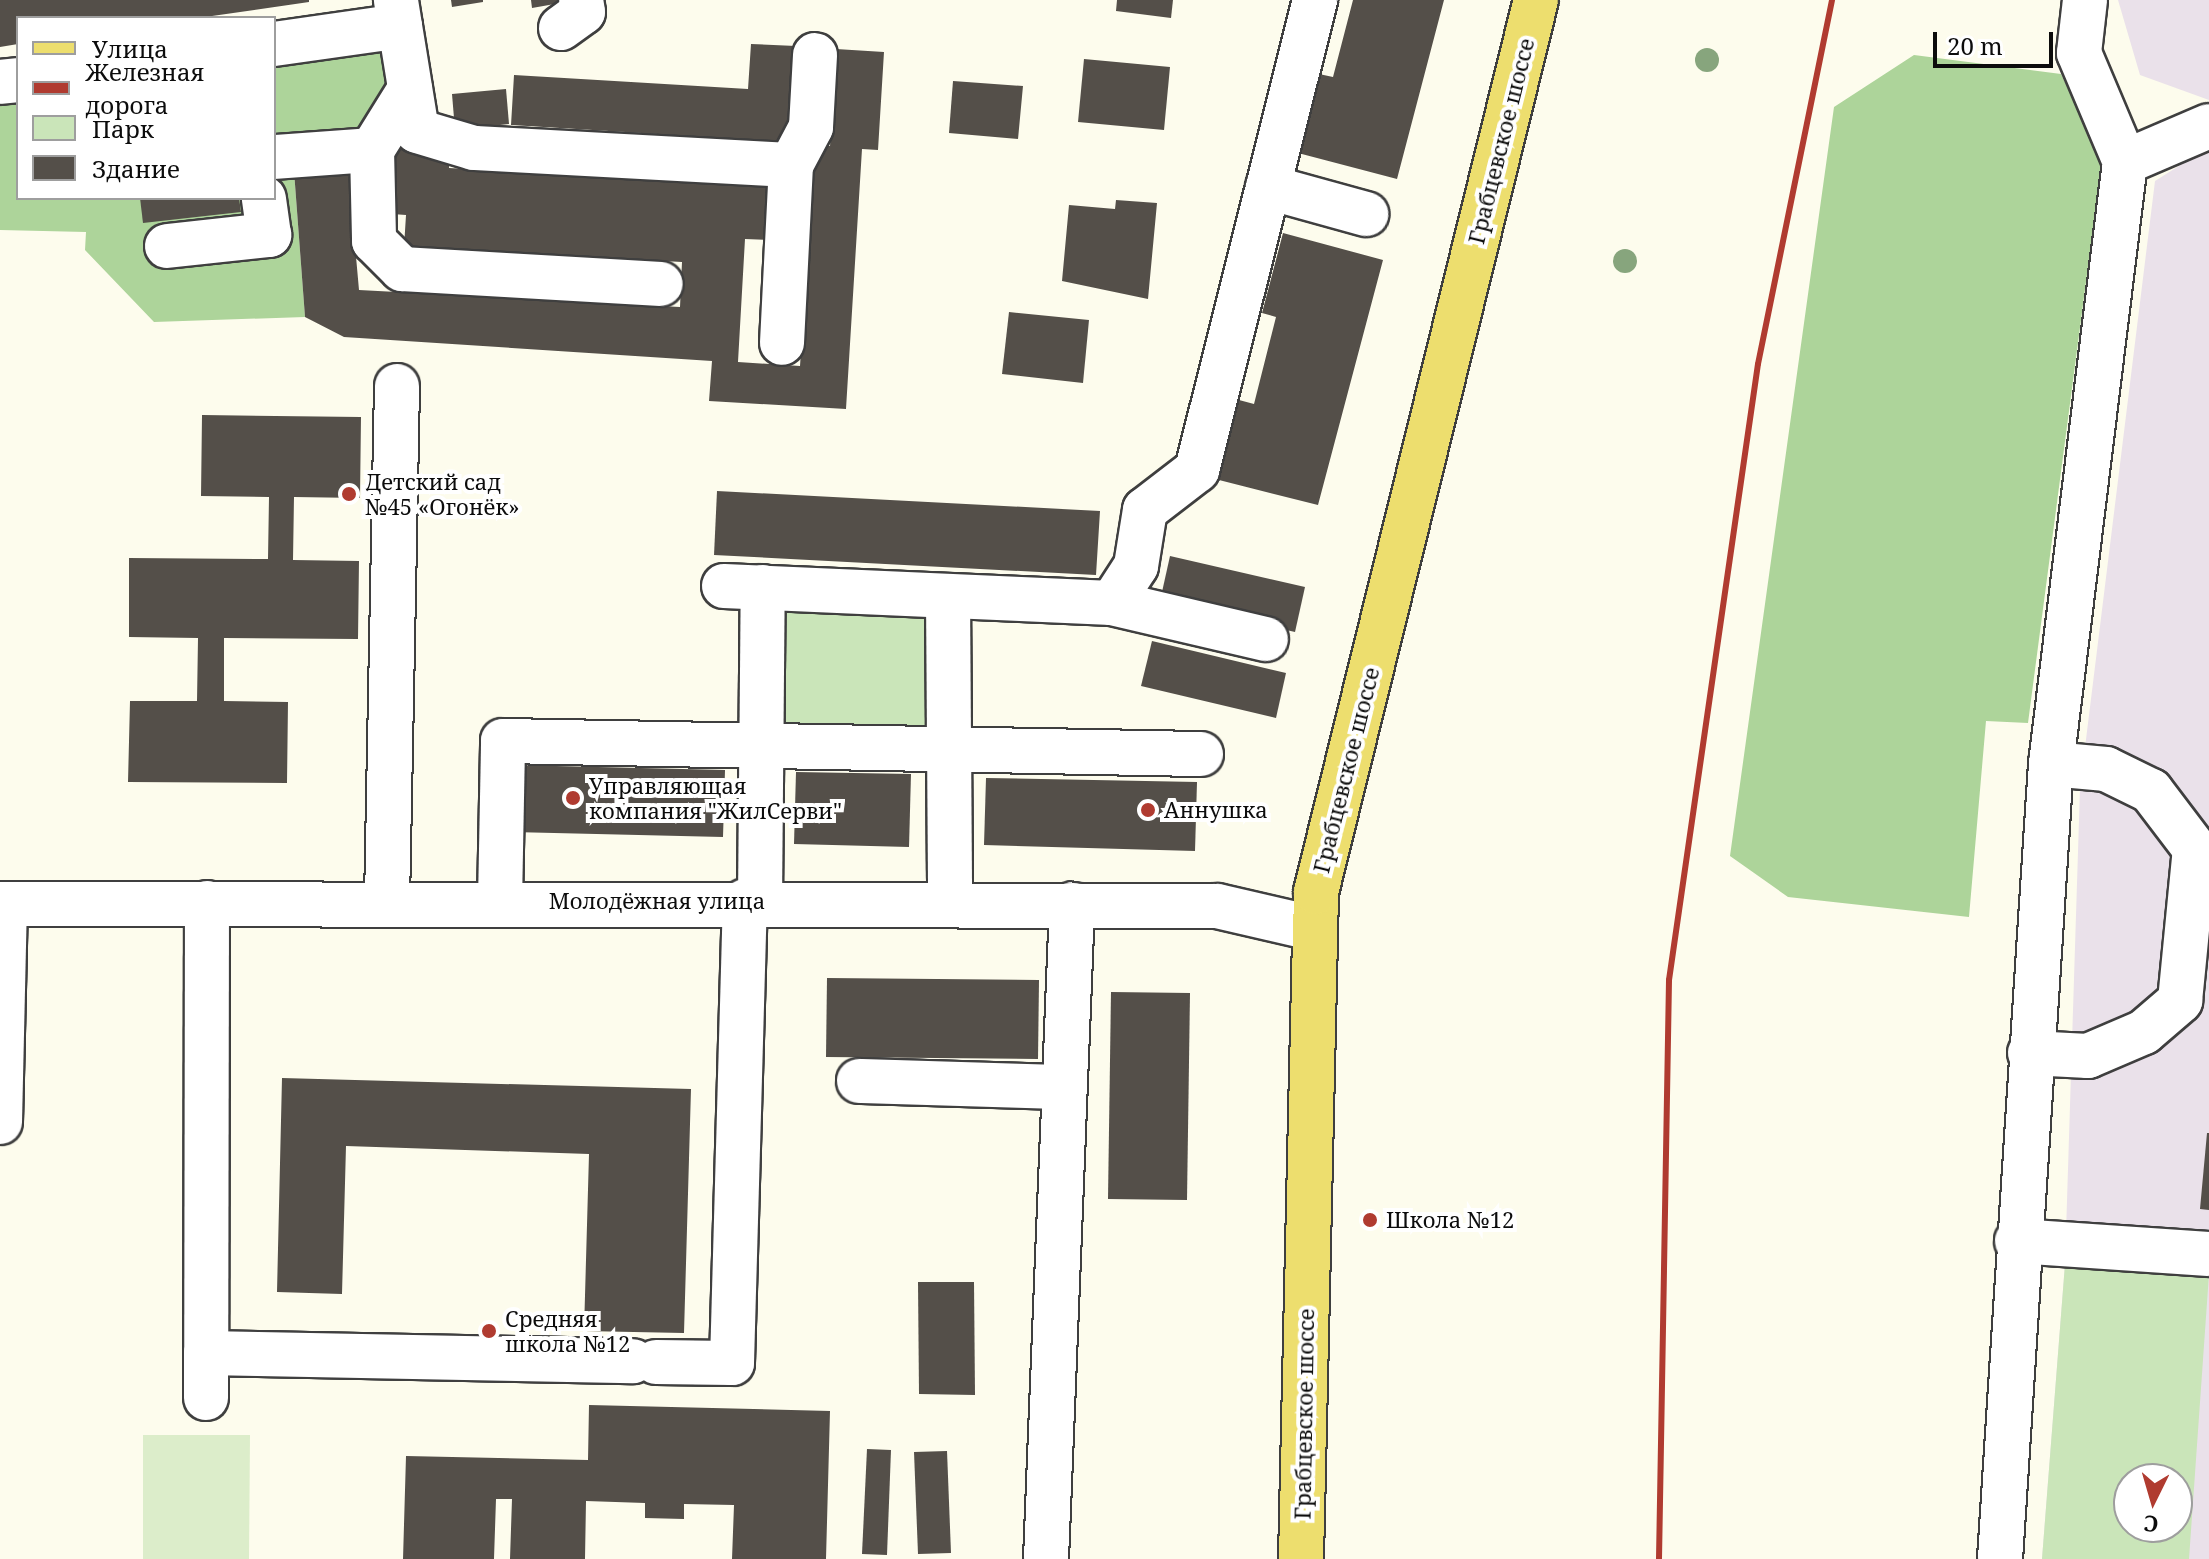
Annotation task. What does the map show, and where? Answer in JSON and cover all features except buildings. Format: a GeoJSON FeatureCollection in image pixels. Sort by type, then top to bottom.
{"type":"FeatureCollection","features":[{"type":"Feature","properties":{"kind":"main road","name":"Грабцевское шоссе"},"geometry":{"type":"LineString","coordinates":[[1301,1559],[1312,928],[1536,0]]}},
{"type":"Feature","properties":{"kind":"street"},"geometry":{"type":"LineString","coordinates":[[1112,603],[1136,566],[1145,510],[1197,470],[1315,0]]}},
{"type":"Feature","properties":{"kind":"street"},"geometry":{"type":"LineString","coordinates":[[2000,1559],[2017,1241],[2051,764],[2125,162],[2079,53],[2085,0]]}},
{"type":"Feature","properties":{"kind":"street"},"geometry":{"type":"LineString","coordinates":[[276,44],[398,13],[417,131],[474,148],[791,165]]}},
{"type":"Feature","properties":{"kind":"street"},"geometry":{"type":"LineString","coordinates":[[782,343],[791,165],[811,127],[815,55]]}},
{"type":"Feature","properties":{"kind":"street"},"geometry":{"type":"LineString","coordinates":[[410,89],[372,150],[374,241],[402,269],[661,284]]}},
{"type":"Feature","properties":{"kind":"street"},"geometry":{"type":"LineString","coordinates":[[2125,162],[2209,126]]}},
{"type":"Feature","properties":{"kind":"street"},"geometry":{"type":"LineString","coordinates":[[276,157],[372,150]]}},
{"type":"Feature","properties":{"kind":"street"},"geometry":{"type":"LineString","coordinates":[[1268,187],[1366,214]]}},
{"type":"Feature","properties":{"kind":"street"},"geometry":{"type":"LineString","coordinates":[[167,246],[269,235],[264,200]]}},
{"type":"Feature","properties":{"kind":"street"},"geometry":{"type":"LineString","coordinates":[[387,902],[397,386]]}},
{"type":"Feature","properties":{"kind":"street"},"geometry":{"type":"LineString","coordinates":[[206,1353],[732,1363],[752,901],[762,746],[743,586],[1112,603],[1266,639]]}},
{"type":"Feature","properties":{"kind":"street"},"geometry":{"type":"LineString","coordinates":[[948,596],[950,901]]}},
{"type":"Feature","properties":{"kind":"street"},"geometry":{"type":"LineString","coordinates":[[500,902],[503,741],[1201,754]]}},
{"type":"Feature","properties":{"kind":"street"},"geometry":{"type":"LineString","coordinates":[[2030,1053],[2088,1056],[2144,1032],[2180,1001],[2195,849],[2151,791],[2106,769],[2051,764]]}},
{"type":"Feature","properties":{"kind":"street","name":"Молодёжная улица"},"geometry":{"type":"LineString","coordinates":[[2,904],[950,901],[1217,906],[1312,928]]}},
{"type":"Feature","properties":{"kind":"street"},"geometry":{"type":"LineString","coordinates":[[206,1398],[207,903]]}},
{"type":"Feature","properties":{"kind":"street"},"geometry":{"type":"LineString","coordinates":[[0,1122],[2,904]]}},
{"type":"Feature","properties":{"kind":"street"},"geometry":{"type":"LineString","coordinates":[[1046,1559],[1062,1087],[1072,905]]}},
{"type":"Feature","properties":{"kind":"street"},"geometry":{"type":"LineString","coordinates":[[859,1081],[1062,1087]]}},
{"type":"Feature","properties":{"kind":"street"},"geometry":{"type":"LineString","coordinates":[[2017,1241],[2209,1254]]}},
{"type":"Feature","properties":{"kind":"shaded area"},"geometry":{"type":"Polygon","coordinates":[[[2118,0],[2209,0],[2209,100],[2140,75],[2118,0]]]}},
{"type":"Feature","properties":{"kind":"shaded area"},"geometry":{"type":"Polygon","coordinates":[[[2209,147],[2209,1559],[2042,1559],[2065,1264],[2080,788],[2155,181],[2209,147]]]}},
{"type":"Feature","properties":{"kind":"green space"},"geometry":{"type":"Polygon","coordinates":[[[395,35],[412,137],[294,171],[305,317],[154,322],[85,250],[86,232],[0,230],[0,90],[16,88],[16,200],[276,200],[276,52],[395,35]]]}},
{"type":"Feature","properties":{"kind":"green space"},"geometry":{"type":"Polygon","coordinates":[[[1914,55],[2061,74],[2102,160],[2028,723],[1986,721],[1969,917],[1788,897],[1730,856],[1834,107],[1914,55]]]}},
{"type":"Feature","properties":{"kind":"green space"},"geometry":{"type":"Polygon","coordinates":[[[777,604],[931,610],[930,733],[776,729],[777,604]]]}},
{"type":"Feature","properties":{"kind":"green space"},"geometry":{"type":"Polygon","coordinates":[[[2065,1264],[2209,1274],[2193,1502],[2193,1463],[2113,1463],[2113,1543],[2190,1543],[2189,1559],[2042,1559],[2065,1264]]]}},
{"type":"Feature","properties":{"kind":"green space"},"geometry":{"type":"Polygon","coordinates":[[[143,1435],[250,1435],[249,1559],[143,1559],[143,1435]]]}},
{"type":"Feature","properties":{"kind":"railway"},"geometry":{"type":"LineString","coordinates":[[1659,1559],[1669,980],[1758,364],[1832,0]]}},
{"type":"Feature","properties":{"kind":"place","name":"Детский сад №45 «Огонёк»"},"geometry":{"type":"Point","coordinates":[349,494]}},
{"type":"Feature","properties":{"kind":"place","name":"Управляющая компания \"ЖилСерви\""},"geometry":{"type":"Point","coordinates":[573,798]}},
{"type":"Feature","properties":{"kind":"place","name":"Аннушка"},"geometry":{"type":"Point","coordinates":[1148,810]}},
{"type":"Feature","properties":{"kind":"place","name":"Школа №12"},"geometry":{"type":"Point","coordinates":[1370,1220]}},
{"type":"Feature","properties":{"kind":"place","name":"Средняя школа №12"},"geometry":{"type":"Point","coordinates":[489,1331]}}]}
